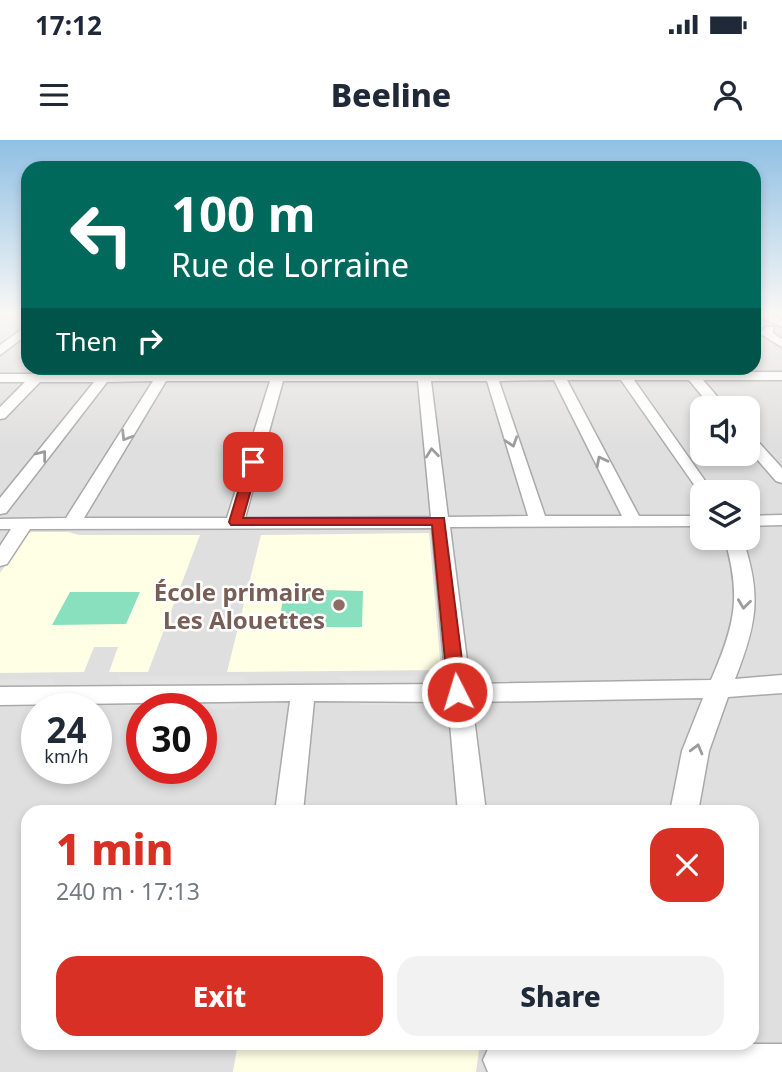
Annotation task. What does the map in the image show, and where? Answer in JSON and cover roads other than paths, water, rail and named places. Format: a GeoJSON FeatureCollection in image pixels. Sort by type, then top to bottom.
{"type":"FeatureCollection","features":[{"type":"Feature","properties":{"kind":"street"},"geometry":{"type":"LineString","coordinates":[[0,415],[39,375]]}},
{"type":"Feature","properties":{"kind":"street"},"geometry":{"type":"LineString","coordinates":[[0,379],[79,375]]}},
{"type":"Feature","properties":{"kind":"street"},"geometry":{"type":"LineString","coordinates":[[0,509],[105,375]]}},
{"type":"Feature","properties":{"kind":"street"},"geometry":{"type":"LineString","coordinates":[[129,375],[162,378],[220,375]]}},
{"type":"Feature","properties":{"kind":"street"},"geometry":{"type":"LineString","coordinates":[[236,522],[278,375]]}},
{"type":"Feature","properties":{"kind":"street"},"geometry":{"type":"LineString","coordinates":[[424,375],[471,805]]}},
{"type":"Feature","properties":{"kind":"street"},"geometry":{"type":"LineString","coordinates":[[491,375],[538,521]]}},
{"type":"Feature","properties":{"kind":"street"},"geometry":{"type":"LineString","coordinates":[[558,375],[633,521]]}},
{"type":"Feature","properties":{"kind":"street"},"geometry":{"type":"LineString","coordinates":[[624,375],[697,480]]}},
{"type":"Feature","properties":{"kind":"street"},"geometry":{"type":"LineString","coordinates":[[692,375],[710,396]]}},
{"type":"Feature","properties":{"kind":"street"},"geometry":{"type":"LineString","coordinates":[[759,375],[782,376]]}},
{"type":"Feature","properties":{"kind":"street"},"geometry":{"type":"LineString","coordinates":[[72,523],[162,378]]}},
{"type":"Feature","properties":{"kind":"street"},"geometry":{"type":"LineString","coordinates":[[760,453],[782,478]]}},
{"type":"Feature","properties":{"kind":"street"},"geometry":{"type":"LineString","coordinates":[[760,521],[782,520]]}},
{"type":"Feature","properties":{"kind":"street"},"geometry":{"type":"LineString","coordinates":[[0,524],[690,521]]}},
{"type":"Feature","properties":{"kind":"street"},"geometry":{"type":"LineString","coordinates":[[0,560],[24,524]]}},
{"type":"Feature","properties":{"kind":"street"},"geometry":{"type":"LineString","coordinates":[[685,805],[698,744],[720,689],[742,620],[746,594],[743,567],[737,550]]}},
{"type":"Feature","properties":{"kind":"street"},"geometry":{"type":"LineString","coordinates":[[0,696],[720,689],[782,684]]}},
{"type":"Feature","properties":{"kind":"street"},"geometry":{"type":"LineString","coordinates":[[290,805],[303,694]]}},
{"type":"Feature","properties":{"kind":"street"},"geometry":{"type":"LineString","coordinates":[[500,1058],[707,1059],[782,1063]]}},
{"type":"Feature","properties":{"kind":"place","name":"École primaire Les Alouettes"},"geometry":{"type":"Point","coordinates":[339,605]}}]}
